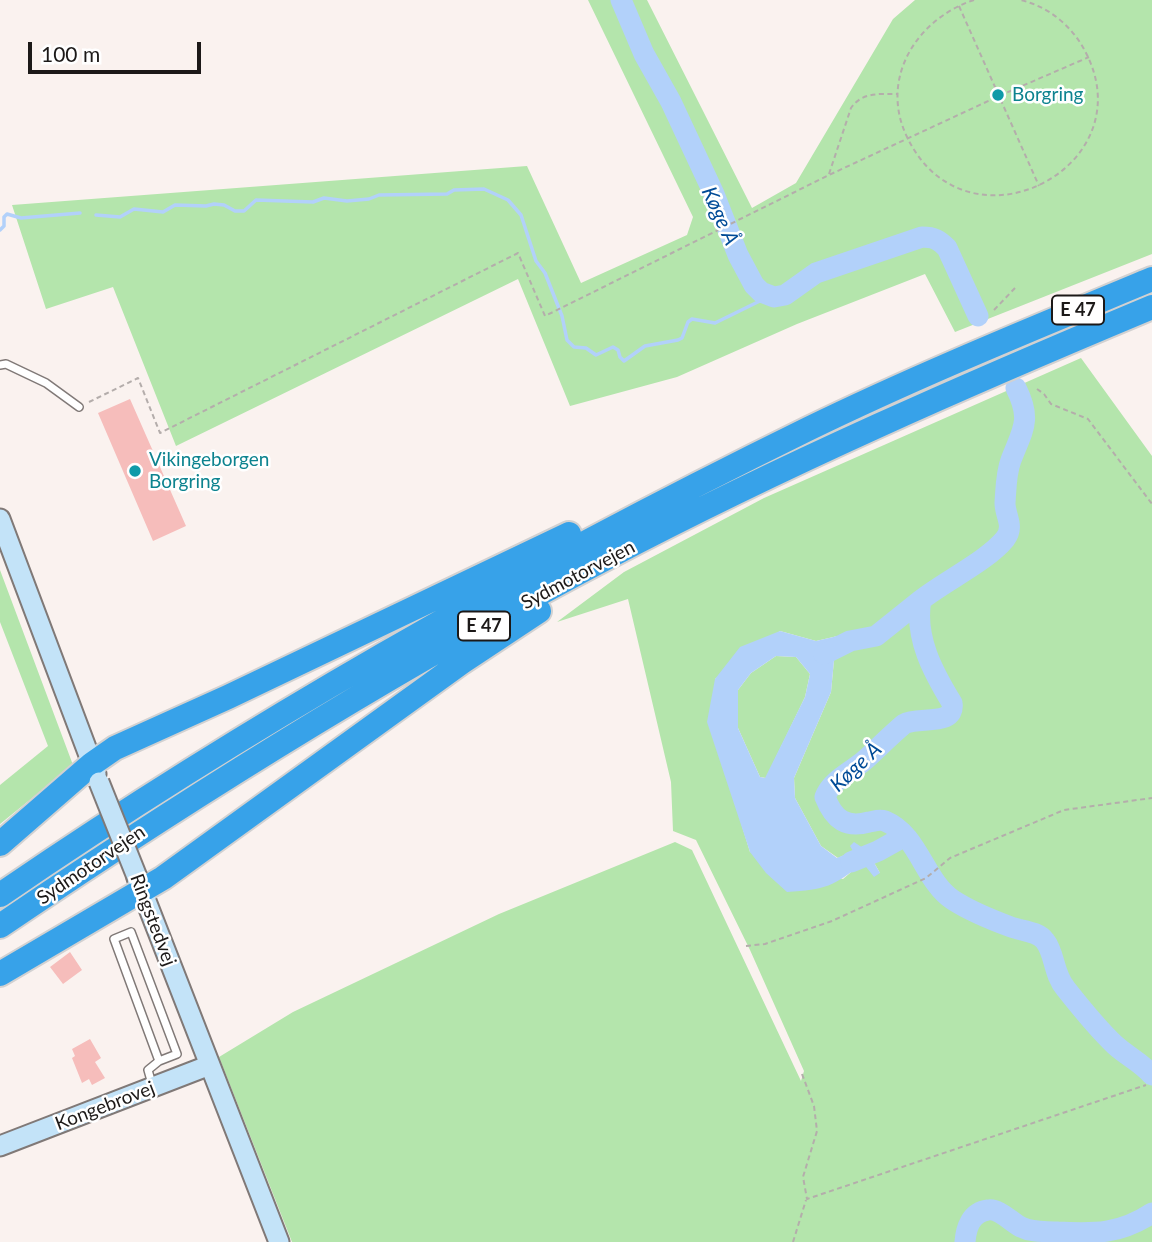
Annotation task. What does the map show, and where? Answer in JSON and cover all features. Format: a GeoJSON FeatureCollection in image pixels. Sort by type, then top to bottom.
{"type":"FeatureCollection","features":[{"type":"Feature","properties":{"kind":"highway","name":"Sydmotorvejen"},"geometry":{"type":"LineString","coordinates":[[0,895],[199,764],[429,627],[598,536],[809,429],[982,351],[1152,279]]}},
{"type":"Feature","properties":{"kind":"highway","name":"Sydmotorvejen"},"geometry":{"type":"LineString","coordinates":[[0,926],[208,788],[454,642],[608,557],[805,459],[1017,363],[1152,307]]}},
{"type":"Feature","properties":{"kind":"highway"},"geometry":{"type":"LineString","coordinates":[[0,844],[96,773],[116,748],[734,454],[809,429]]}},
{"type":"Feature","properties":{"kind":"highway"},"geometry":{"type":"LineString","coordinates":[[0,974],[139,884],[462,662],[563,596],[623,562],[776,484],[805,459]]}},
{"type":"Feature","properties":{"kind":"main road","name":"Ringstedvej"},"geometry":{"type":"LineString","coordinates":[[0,519],[279,1242]]}},
{"type":"Feature","properties":{"kind":"main road","name":"Kongebrovej"},"geometry":{"type":"LineString","coordinates":[[0,1146],[210,1065]]}},
{"type":"Feature","properties":{"kind":"lane"},"geometry":{"type":"LineString","coordinates":[[0,366],[6,364],[46,383],[79,407]]}},
{"type":"Feature","properties":{"kind":"lane"},"geometry":{"type":"LineString","coordinates":[[154,1088],[148,1070],[159,1061],[177,1054],[131,932],[114,939],[159,1061]]}},
{"type":"Feature","properties":{"kind":"path"},"geometry":{"type":"LineString","coordinates":[[974,0],[958,5],[931,23],[916,41],[904,62],[898,94],[907,138],[927,166],[955,186],[972,192],[997,195],[1040,187],[1067,167],[1079,155],[1090,132],[1097,107],[1097,90],[1089,57],[1081,42],[1057,17],[1020,0]]}},
{"type":"Feature","properties":{"kind":"path"},"geometry":{"type":"LineString","coordinates":[[958,5],[1040,187]]}},
{"type":"Feature","properties":{"kind":"path"},"geometry":{"type":"LineString","coordinates":[[79,407],[138,378],[160,433],[518,253],[545,316],[555,313],[829,175],[1089,57]]}},
{"type":"Feature","properties":{"kind":"path"},"geometry":{"type":"LineString","coordinates":[[829,175],[850,108],[856,101],[873,94],[898,94]]}},
{"type":"Feature","properties":{"kind":"path"},"geometry":{"type":"LineString","coordinates":[[994,310],[1015,288]]}},
{"type":"Feature","properties":{"kind":"path"},"geometry":{"type":"LineString","coordinates":[[1037,389],[1051,404],[1088,419],[1152,504]]}},
{"type":"Feature","properties":{"kind":"path"},"geometry":{"type":"LineString","coordinates":[[746,946],[765,944],[832,921],[926,878],[950,858],[1064,810],[1152,798]]}},
{"type":"Feature","properties":{"kind":"path"},"geometry":{"type":"LineString","coordinates":[[793,1242],[807,1199],[803,1177],[817,1131],[814,1106],[802,1074]]}},
{"type":"Feature","properties":{"kind":"path"},"geometry":{"type":"LineString","coordinates":[[807,1199],[1146,1085]]}},
{"type":"Feature","properties":{"kind":"green space"},"geometry":{"type":"Polygon","coordinates":[[[588,0],[647,0],[752,208],[796,183],[893,19],[915,0],[1152,0],[1152,254],[955,332],[925,274],[797,324],[677,377],[570,406],[518,279],[176,446],[113,287],[46,309],[12,205],[527,166],[581,283],[687,235],[693,217],[588,0]]]}},
{"type":"Feature","properties":{"kind":"green space"},"geometry":{"type":"Polygon","coordinates":[[[1081,358],[1152,456],[1152,1242],[292,1242],[219,1057],[293,1012],[499,914],[675,842],[692,850],[801,1081],[804,1071],[750,950],[696,840],[673,831],[671,782],[628,599],[557,622],[624,572],[764,498],[1081,358]],[[780,631],[715,679],[734,800],[750,852],[843,879],[863,862],[880,873],[872,859],[877,851],[853,851],[838,858],[821,846],[795,798],[794,778],[831,692],[834,660],[842,635],[816,641],[780,631]]]}},
{"type":"Feature","properties":{"kind":"green space"},"geometry":{"type":"Polygon","coordinates":[[[0,570],[73,765],[0,824],[0,785],[48,746],[0,622],[0,570]]]}},
{"type":"Feature","properties":{"kind":"green space"},"geometry":{"type":"Polygon","coordinates":[[[776,656],[796,657],[810,674],[805,697],[766,778],[760,777],[738,728],[738,690],[751,673],[776,656]]]}},
{"type":"Feature","properties":{"kind":"water"},"geometry":{"type":"Polygon","coordinates":[[[780,631],[816,641],[842,635],[856,649],[834,660],[831,692],[794,778],[795,798],[821,846],[837,858],[853,851],[850,846],[854,842],[866,850],[878,851],[872,859],[880,873],[874,877],[863,863],[828,885],[787,892],[766,873],[750,852],[707,722],[715,679],[740,647],[780,631]],[[776,656],[751,673],[738,690],[738,728],[760,777],[765,778],[805,697],[810,674],[796,657],[776,656]]]}},
{"type":"Feature","properties":{"kind":"building"},"geometry":{"type":"Polygon","coordinates":[[[130,399],[186,526],[153,541],[98,413],[130,399]]]}},
{"type":"Feature","properties":{"kind":"building"},"geometry":{"type":"Polygon","coordinates":[[[70,952],[82,970],[63,984],[50,967],[70,952]]]}},
{"type":"Feature","properties":{"kind":"building"},"geometry":{"type":"Polygon","coordinates":[[[90,1039],[101,1058],[95,1062],[105,1078],[92,1085],[89,1079],[82,1083],[72,1058],[75,1056],[72,1049],[90,1039]]]}},
{"type":"Feature","properties":{"kind":"waterway","name":"Køge Å"},"geometry":{"type":"LineString","coordinates":[[621,0],[644,54],[671,102],[714,194],[738,255],[754,285],[761,292],[774,297],[785,295],[816,273],[926,237],[947,248],[978,316]]}},
{"type":"Feature","properties":{"kind":"waterway"},"geometry":{"type":"LineString","coordinates":[[96,215],[120,217],[134,209],[163,212],[175,205],[214,204],[244,211],[256,200],[313,202],[324,198],[347,201],[379,195],[447,194],[454,190],[484,189],[508,200],[521,215],[536,261],[545,273],[562,316],[567,340],[574,347],[586,348],[596,355],[613,347],[624,361],[645,346],[682,338],[688,322],[692,319],[715,323],[770,296]]}},
{"type":"Feature","properties":{"kind":"waterway"},"geometry":{"type":"LineString","coordinates":[[0,230],[7,214],[21,218],[80,213]]}},
{"type":"Feature","properties":{"kind":"waterway","name":"Køge Å"},"geometry":{"type":"LineString","coordinates":[[1016,388],[1025,417],[1007,475],[1005,503],[1008,534],[988,555],[921,600],[920,627],[923,641],[932,667],[952,703],[952,710],[942,718],[904,724],[837,781],[825,797],[837,817],[847,823],[861,824],[881,820],[896,828],[914,847],[935,882],[953,900],[989,918],[1042,938],[1051,951],[1062,983],[1072,996],[1109,1039],[1152,1075]]}},
{"type":"Feature","properties":{"kind":"waterway"},"geometry":{"type":"LineString","coordinates":[[824,654],[850,641],[876,636],[921,600]]}},
{"type":"Feature","properties":{"kind":"waterway"},"geometry":{"type":"LineString","coordinates":[[851,862],[905,836]]}},
{"type":"Feature","properties":{"kind":"waterway","name":"Køge Å"},"geometry":{"type":"LineString","coordinates":[[965,1242],[970,1222],[977,1214],[988,1210],[996,1211],[1030,1230],[1071,1233],[1118,1229],[1152,1213]]}},
{"type":"Feature","properties":{"kind":"place","name":"Borgring"},"geometry":{"type":"Point","coordinates":[998,95]}},
{"type":"Feature","properties":{"kind":"place","name":"Vikingeborgen Borgring"},"geometry":{"type":"Point","coordinates":[135,471]}}]}
